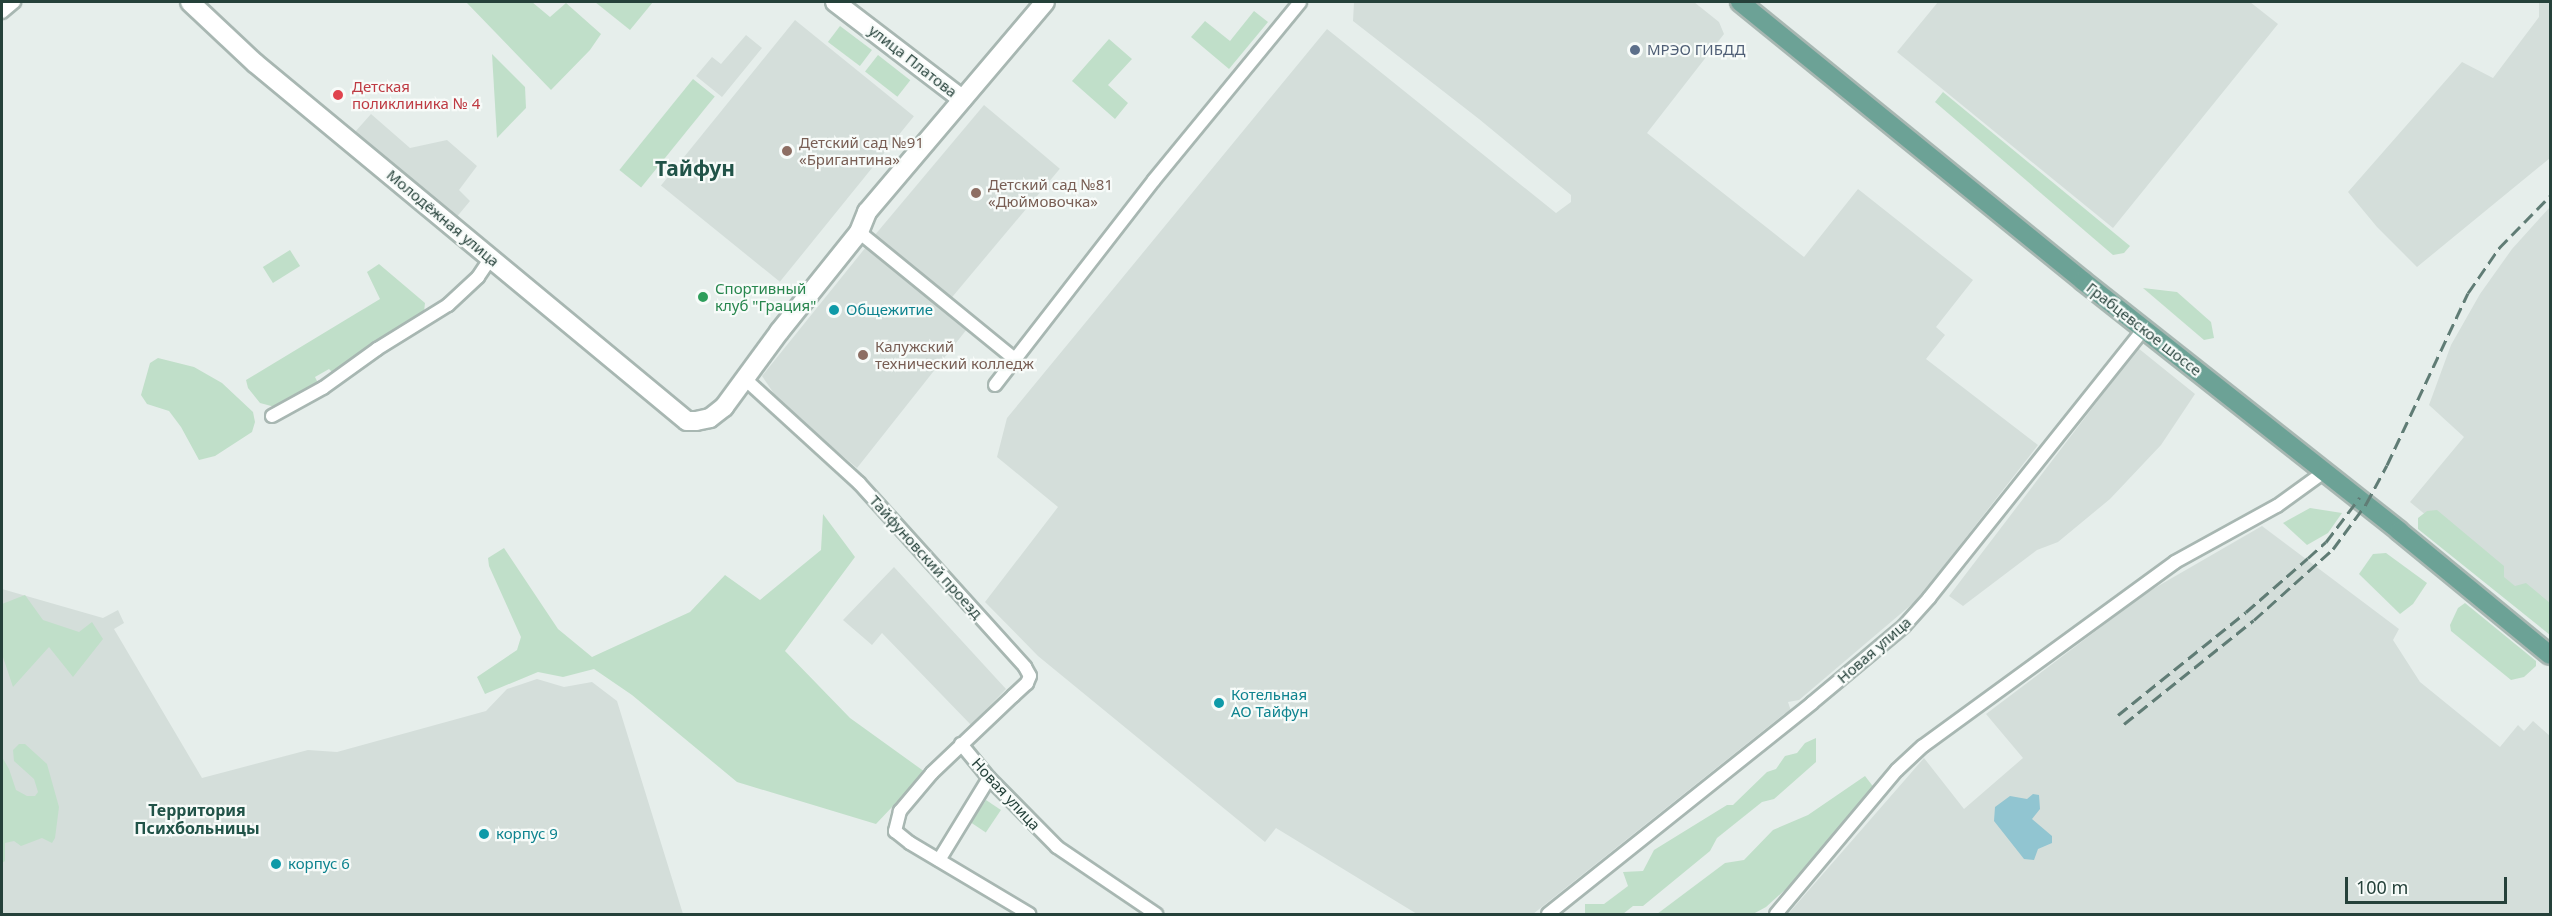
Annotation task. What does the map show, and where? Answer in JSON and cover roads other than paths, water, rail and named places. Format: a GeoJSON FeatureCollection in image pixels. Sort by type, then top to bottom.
{"type":"FeatureCollection","features":[{"type":"Feature","properties":{"kind":"main road","name":"Грабцевское шоссе"},"geometry":{"type":"LineString","coordinates":[[1740,2],[2550,655]]}},
{"type":"Feature","properties":{"kind":"street"},"geometry":{"type":"LineString","coordinates":[[2,12],[14,2]]}},
{"type":"Feature","properties":{"kind":"street","name":"Молодёжная улица"},"geometry":{"type":"LineString","coordinates":[[190,2],[249,58],[687,421],[702,421],[724,407],[744,378]]}},
{"type":"Feature","properties":{"kind":"street","name":"улица Платова"},"geometry":{"type":"LineString","coordinates":[[835,2],[962,99]]}},
{"type":"Feature","properties":{"kind":"street"},"geometry":{"type":"LineString","coordinates":[[744,378],[859,232],[867,212],[1045,2]]}},
{"type":"Feature","properties":{"kind":"street"},"geometry":{"type":"LineString","coordinates":[[994,385],[1016,360],[1154,180],[1300,2]]}},
{"type":"Feature","properties":{"kind":"street"},"geometry":{"type":"LineString","coordinates":[[859,232],[1016,360]]}},
{"type":"Feature","properties":{"kind":"street"},"geometry":{"type":"LineString","coordinates":[[272,416],[323,388],[377,349],[448,305],[478,277],[491,258]]}},
{"type":"Feature","properties":{"kind":"street","name":"Новая улица"},"geometry":{"type":"LineString","coordinates":[[1548,915],[1904,626],[1929,598],[2144,329]]}},
{"type":"Feature","properties":{"kind":"street","name":"Тайфуновский проезд"},"geometry":{"type":"LineString","coordinates":[[744,378],[854,478],[1025,667],[1030,676],[1027,683],[961,744]]}},
{"type":"Feature","properties":{"kind":"street"},"geometry":{"type":"LineString","coordinates":[[1776,915],[1897,770],[1923,746],[2175,562],[2277,506],[2324,472]]}},
{"type":"Feature","properties":{"kind":"street","name":"Новая улица"},"geometry":{"type":"LineString","coordinates":[[1029,915],[895,831],[900,811],[961,744],[989,778],[1057,847],[1156,915]]}},
{"type":"Feature","properties":{"kind":"street"},"geometry":{"type":"LineString","coordinates":[[939,860],[989,778]]}},
{"type":"Feature","properties":{"kind":"water"},"geometry":{"type":"Polygon","coordinates":[[[2033,794],[2039,795],[2040,809],[2032,819],[2052,836],[2052,843],[2038,849],[2034,860],[2024,859],[1994,821],[1995,807],[2010,796],[2027,799],[2033,794]]]}},
{"type":"Feature","properties":{"kind":"railway"},"geometry":{"type":"LineString","coordinates":[[2124,724],[2254,620],[2333,549],[2366,504],[2387,465],[2468,293],[2499,248],[2550,196]]}},
{"type":"Feature","properties":{"kind":"railway"},"geometry":{"type":"LineString","coordinates":[[2118,715],[2246,612],[2326,542],[2360,497]]}},
{"type":"Feature","properties":{"kind":"place","name":"МРЭО ГИБДД"},"geometry":{"type":"Point","coordinates":[1635,50]}},
{"type":"Feature","properties":{"kind":"place","name":"Детская поликлиника № 4"},"geometry":{"type":"Point","coordinates":[338,95]}},
{"type":"Feature","properties":{"kind":"place","name":"Детский сад №91 «Бригантина»"},"geometry":{"type":"Point","coordinates":[787,151]}},
{"type":"Feature","properties":{"kind":"place","name":"Детский сад №81 «Дюймовочка»"},"geometry":{"type":"Point","coordinates":[976,193]}},
{"type":"Feature","properties":{"kind":"place","name":"Спортивный клуб \"Грация\""},"geometry":{"type":"Point","coordinates":[703,297]}},
{"type":"Feature","properties":{"kind":"place","name":"Общежитие"},"geometry":{"type":"Point","coordinates":[834,310]}},
{"type":"Feature","properties":{"kind":"place","name":"Калужский технический колледж"},"geometry":{"type":"Point","coordinates":[863,355]}},
{"type":"Feature","properties":{"kind":"place","name":"Котельная АО Тайфун"},"geometry":{"type":"Point","coordinates":[1219,703]}},
{"type":"Feature","properties":{"kind":"place","name":"корпус 9"},"geometry":{"type":"Point","coordinates":[484,834]}},
{"type":"Feature","properties":{"kind":"place","name":"корпус 6"},"geometry":{"type":"Point","coordinates":[276,864]}},
{"type":"Feature","properties":{"kind":"district","name":"Тайфун"},"geometry":{"type":"Point","coordinates":[695,168]}},
{"type":"Feature","properties":{"kind":"district","name":"Территория Психбольницы"},"geometry":{"type":"Point","coordinates":[197,819]}}]}
